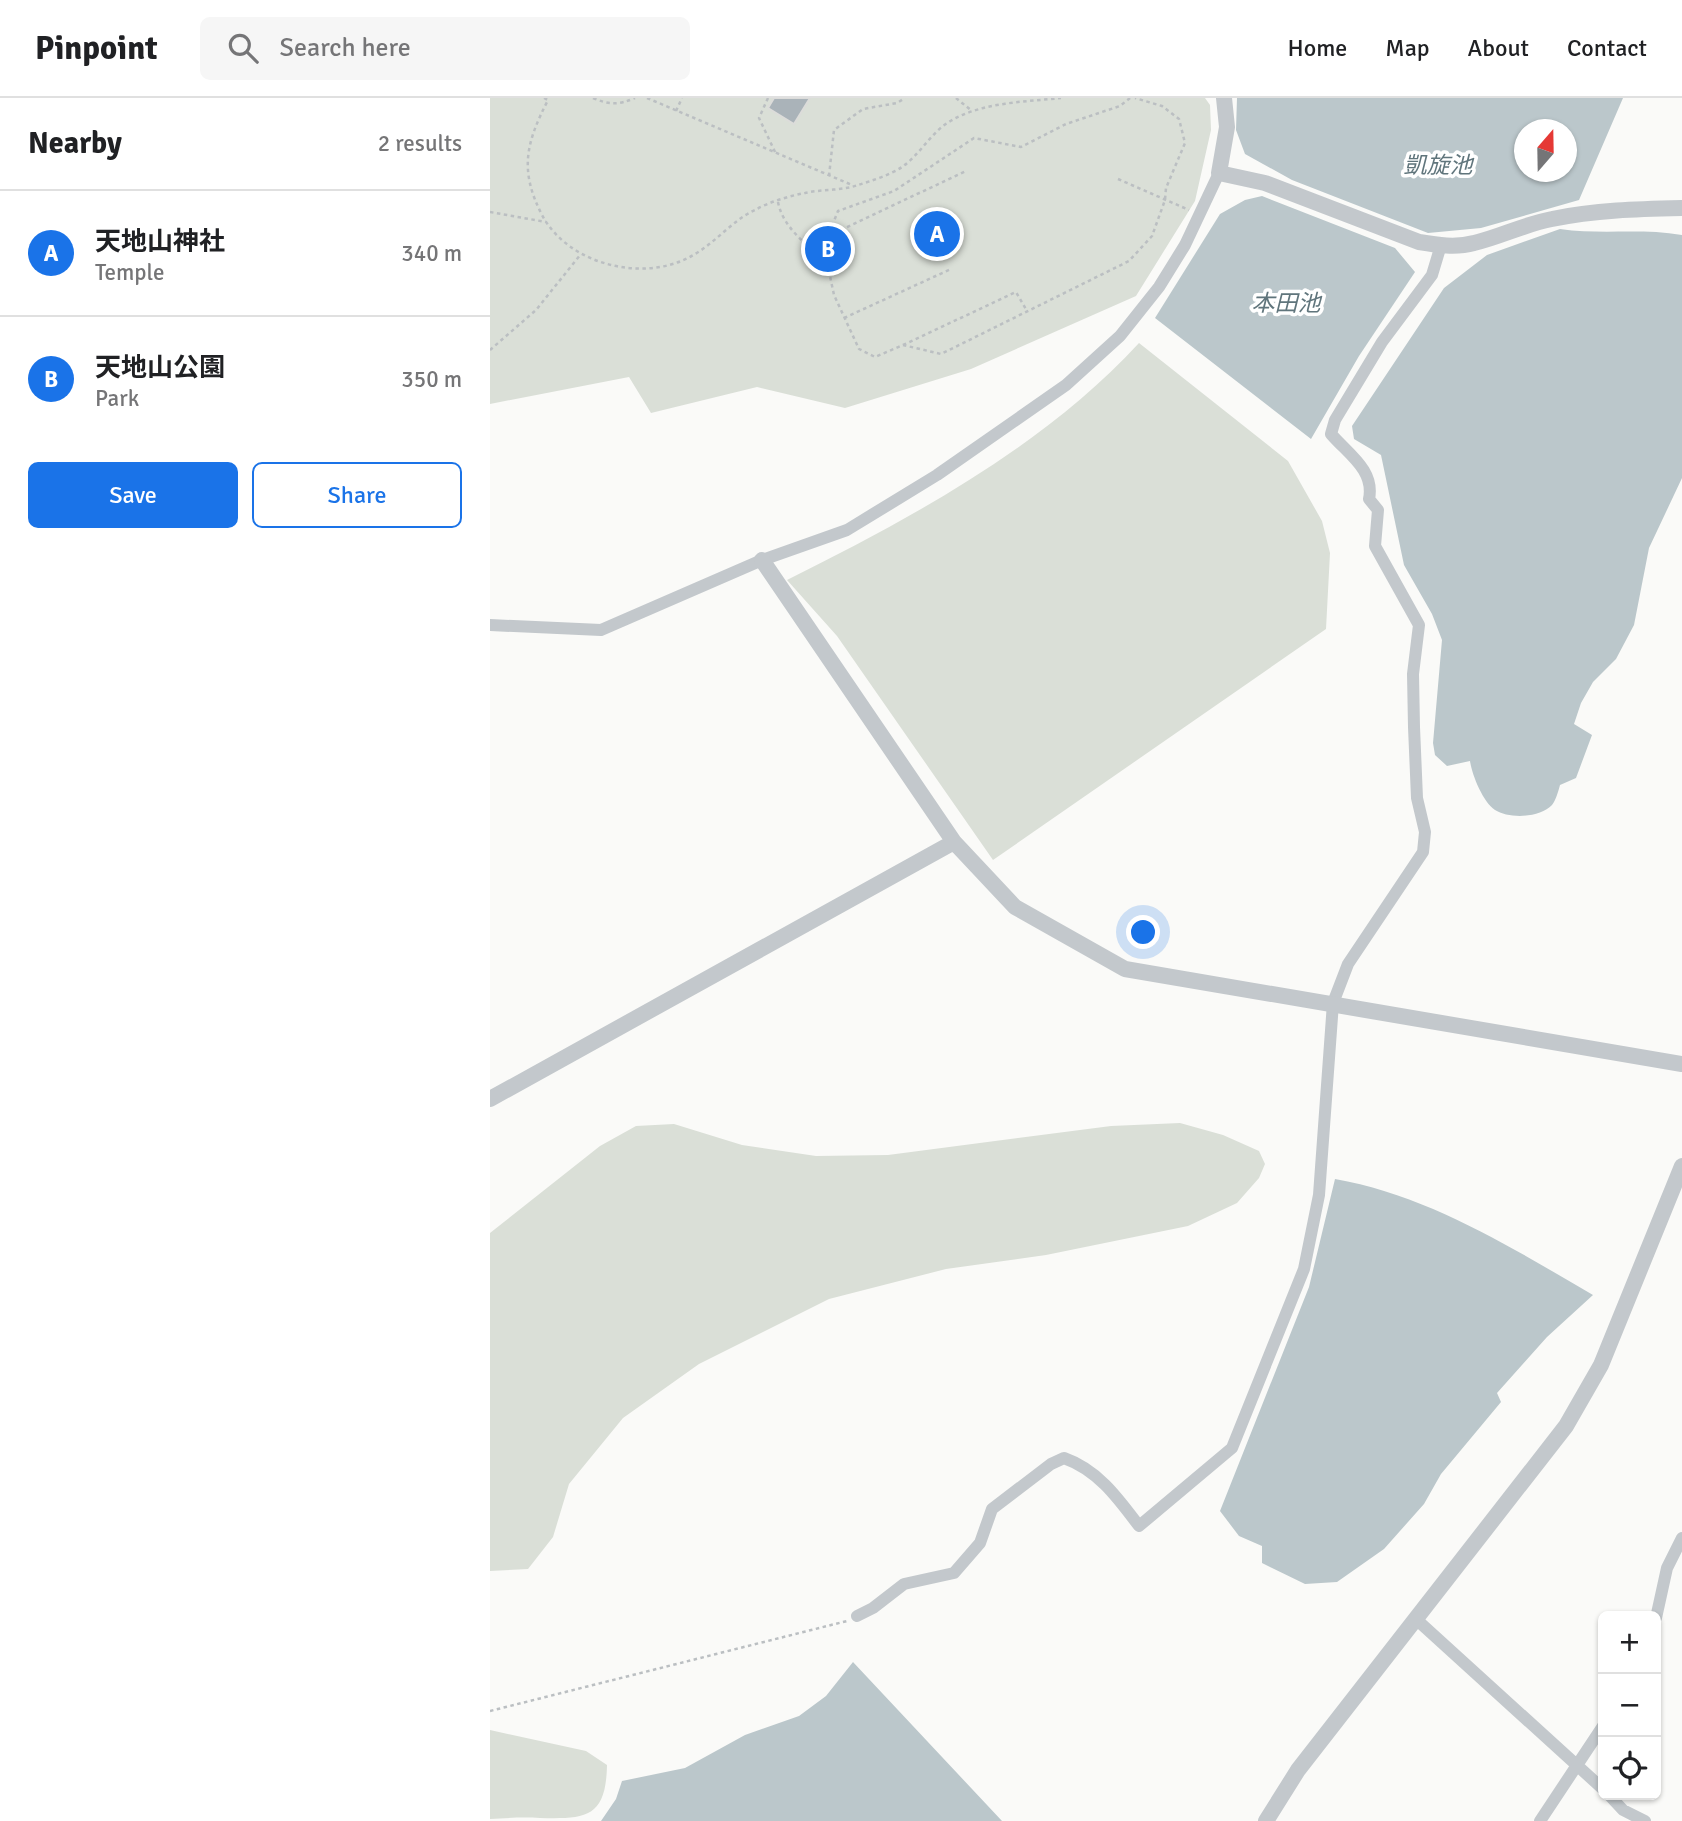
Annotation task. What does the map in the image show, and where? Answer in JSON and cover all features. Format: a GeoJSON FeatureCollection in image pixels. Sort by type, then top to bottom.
{"type":"FeatureCollection","features":[{"type":"Feature","properties":{"kind":"street"},"geometry":{"type":"LineString","coordinates":[[490,625],[600,631],[762,560],[847,530],[937,475],[1066,385],[1097,360],[1137,317],[1170,270],[1219,173],[1227,127],[1224,98]]}},
{"type":"Feature","properties":{"kind":"street"},"geometry":{"type":"LineString","coordinates":[[1219,173],[1265,183],[1419,242],[1441,245],[1473,243],[1524,225],[1582,213],[1618,208],[1682,208]]}},
{"type":"Feature","properties":{"kind":"street"},"geometry":{"type":"LineString","coordinates":[[857,1616],[873,1608],[904,1584],[954,1573],[981,1543],[992,1509],[1051,1464],[1064,1458],[1079,1463],[1108,1486],[1139,1526],[1232,1448],[1304,1269],[1319,1195],[1333,1003],[1348,964],[1423,852],[1425,832],[1417,797],[1413,674],[1419,625],[1375,545],[1378,510],[1369,499],[1371,488],[1368,473],[1331,434],[1335,420],[1382,342],[1432,275],[1441,245]]}},
{"type":"Feature","properties":{"kind":"street"},"geometry":{"type":"LineString","coordinates":[[762,560],[954,842],[1015,907],[1125,969],[1682,1064]]}},
{"type":"Feature","properties":{"kind":"street"},"geometry":{"type":"LineString","coordinates":[[490,1099],[954,842]]}},
{"type":"Feature","properties":{"kind":"street"},"geometry":{"type":"LineString","coordinates":[[1266,1821],[1298,1770],[1566,1426],[1614,1334],[1682,1166]]}},
{"type":"Feature","properties":{"kind":"street"},"geometry":{"type":"LineString","coordinates":[[1658,1611],[1667,1568],[1682,1538]]}},
{"type":"Feature","properties":{"kind":"street"},"geometry":{"type":"LineString","coordinates":[[1417,1620],[1598,1784]]}},
{"type":"Feature","properties":{"kind":"street"},"geometry":{"type":"LineString","coordinates":[[1540,1821],[1598,1733]]}},
{"type":"Feature","properties":{"kind":"street"},"geometry":{"type":"LineString","coordinates":[[1614,1800],[1623,1810],[1645,1821]]}},
{"type":"Feature","properties":{"kind":"path"},"geometry":{"type":"LineString","coordinates":[[593,98],[605,103],[621,104],[635,98]]}},
{"type":"Feature","properties":{"kind":"path"},"geometry":{"type":"LineString","coordinates":[[647,98],[855,186]]}},
{"type":"Feature","properties":{"kind":"path"},"geometry":{"type":"LineString","coordinates":[[677,111],[682,98]]}},
{"type":"Feature","properties":{"kind":"path"},"geometry":{"type":"LineString","coordinates":[[768,98],[760,118],[776,154]]}},
{"type":"Feature","properties":{"kind":"path"},"geometry":{"type":"LineString","coordinates":[[829,176],[834,130],[863,109],[897,103],[905,98]]}},
{"type":"Feature","properties":{"kind":"path"},"geometry":{"type":"LineString","coordinates":[[956,98],[973,112]]}},
{"type":"Feature","properties":{"kind":"path"},"geometry":{"type":"LineString","coordinates":[[548,99],[535,126],[525,162],[532,195],[546,222],[581,254],[610,265],[643,271],[669,267],[695,254],[754,210],[805,193],[855,186],[901,167],[944,125],[973,112],[1013,103],[1061,98]]}},
{"type":"Feature","properties":{"kind":"path"},"geometry":{"type":"LineString","coordinates":[[1027,311],[1016,292],[875,358],[859,349],[834,295],[827,262],[828,236],[838,211],[894,191],[974,138],[1021,146],[1066,124],[1120,106],[1130,98]]}},
{"type":"Feature","properties":{"kind":"path"},"geometry":{"type":"LineString","coordinates":[[903,345],[941,354],[1129,261],[1152,236],[1165,200],[1166,188],[1185,143],[1179,119],[1162,106],[1135,98]]}},
{"type":"Feature","properties":{"kind":"path"},"geometry":{"type":"LineString","coordinates":[[828,236],[966,172]]}},
{"type":"Feature","properties":{"kind":"path"},"geometry":{"type":"LineString","coordinates":[[1118,179],[1200,215]]}},
{"type":"Feature","properties":{"kind":"path"},"geometry":{"type":"LineString","coordinates":[[778,202],[780,215],[802,241],[827,262]]}},
{"type":"Feature","properties":{"kind":"path"},"geometry":{"type":"LineString","coordinates":[[490,212],[546,222]]}},
{"type":"Feature","properties":{"kind":"path"},"geometry":{"type":"LineString","coordinates":[[490,350],[536,310],[581,254]]}},
{"type":"Feature","properties":{"kind":"path"},"geometry":{"type":"LineString","coordinates":[[844,318],[951,269]]}},
{"type":"Feature","properties":{"kind":"path"},"geometry":{"type":"LineString","coordinates":[[490,1711],[839,1625],[857,1616]]}},
{"type":"Feature","properties":{"kind":"shaded area"},"geometry":{"type":"Polygon","coordinates":[[[490,98],[1205,98],[1210,105],[1211,130],[1195,201],[1136,296],[971,369],[845,408],[757,387],[651,413],[629,377],[490,404],[490,98]]]}},
{"type":"Feature","properties":{"kind":"shaded area"},"geometry":{"type":"Polygon","coordinates":[[[1139,343],[1288,461],[1322,521],[1330,553],[1326,629],[993,860],[837,636],[787,580],[928,505],[1019,447],[1061,415],[1139,343]]]}},
{"type":"Feature","properties":{"kind":"shaded area"},"geometry":{"type":"Polygon","coordinates":[[[1180,1123],[1223,1135],[1259,1151],[1265,1164],[1259,1178],[1237,1203],[1188,1226],[1046,1255],[946,1269],[829,1299],[699,1364],[623,1418],[569,1484],[553,1537],[528,1569],[490,1571],[490,1233],[600,1146],[636,1126],[674,1124],[742,1145],[816,1156],[888,1155],[1111,1126],[1180,1123]]]}},
{"type":"Feature","properties":{"kind":"shaded area"},"geometry":{"type":"Polygon","coordinates":[[[490,1730],[586,1751],[607,1765],[603,1796],[590,1812],[581,1816],[490,1819],[490,1730]]]}},
{"type":"Feature","properties":{"kind":"water","name":"凱旋池"},"geometry":{"type":"Polygon","coordinates":[[[1237,98],[1623,98],[1579,200],[1481,228],[1428,233],[1292,180],[1245,154],[1236,130],[1237,98]]]}},
{"type":"Feature","properties":{"kind":"water","name":"本田池"},"geometry":{"type":"Polygon","coordinates":[[[1262,196],[1395,248],[1415,272],[1359,356],[1311,439],[1155,318],[1220,214],[1245,200],[1262,196]]]}},
{"type":"Feature","properties":{"kind":"water"},"geometry":{"type":"Polygon","coordinates":[[[1560,229],[1682,235],[1682,478],[1649,548],[1634,625],[1616,659],[1593,682],[1581,703],[1574,724],[1592,735],[1576,778],[1560,785],[1555,801],[1547,809],[1532,815],[1516,816],[1495,810],[1486,801],[1470,761],[1447,766],[1435,755],[1433,743],[1442,640],[1432,614],[1404,565],[1381,455],[1354,439],[1352,426],[1444,288],[1487,255],[1560,229]]]}},
{"type":"Feature","properties":{"kind":"water"},"geometry":{"type":"Polygon","coordinates":[[[1335,1179],[1403,1197],[1436,1210],[1500,1242],[1593,1295],[1547,1337],[1497,1393],[1501,1402],[1441,1474],[1424,1504],[1384,1549],[1337,1582],[1305,1584],[1262,1563],[1262,1546],[1239,1536],[1220,1511],[1309,1287],[1335,1179]]]}},
{"type":"Feature","properties":{"kind":"water"},"geometry":{"type":"Polygon","coordinates":[[[853,1662],[1002,1821],[601,1821],[616,1799],[622,1781],[685,1768],[745,1735],[799,1716],[826,1696],[853,1662]]]}},
{"type":"Feature","properties":{"kind":"building"},"geometry":{"type":"Polygon","coordinates":[[[774,98],[810,98],[794,124],[768,108],[774,98]]]}},
{"type":"Feature","properties":{"kind":"place","name":"天地山神社"},"geometry":{"type":"Point","coordinates":[937,234]}},
{"type":"Feature","properties":{"kind":"place","name":"天地山公園"},"geometry":{"type":"Point","coordinates":[828,249]}}]}
